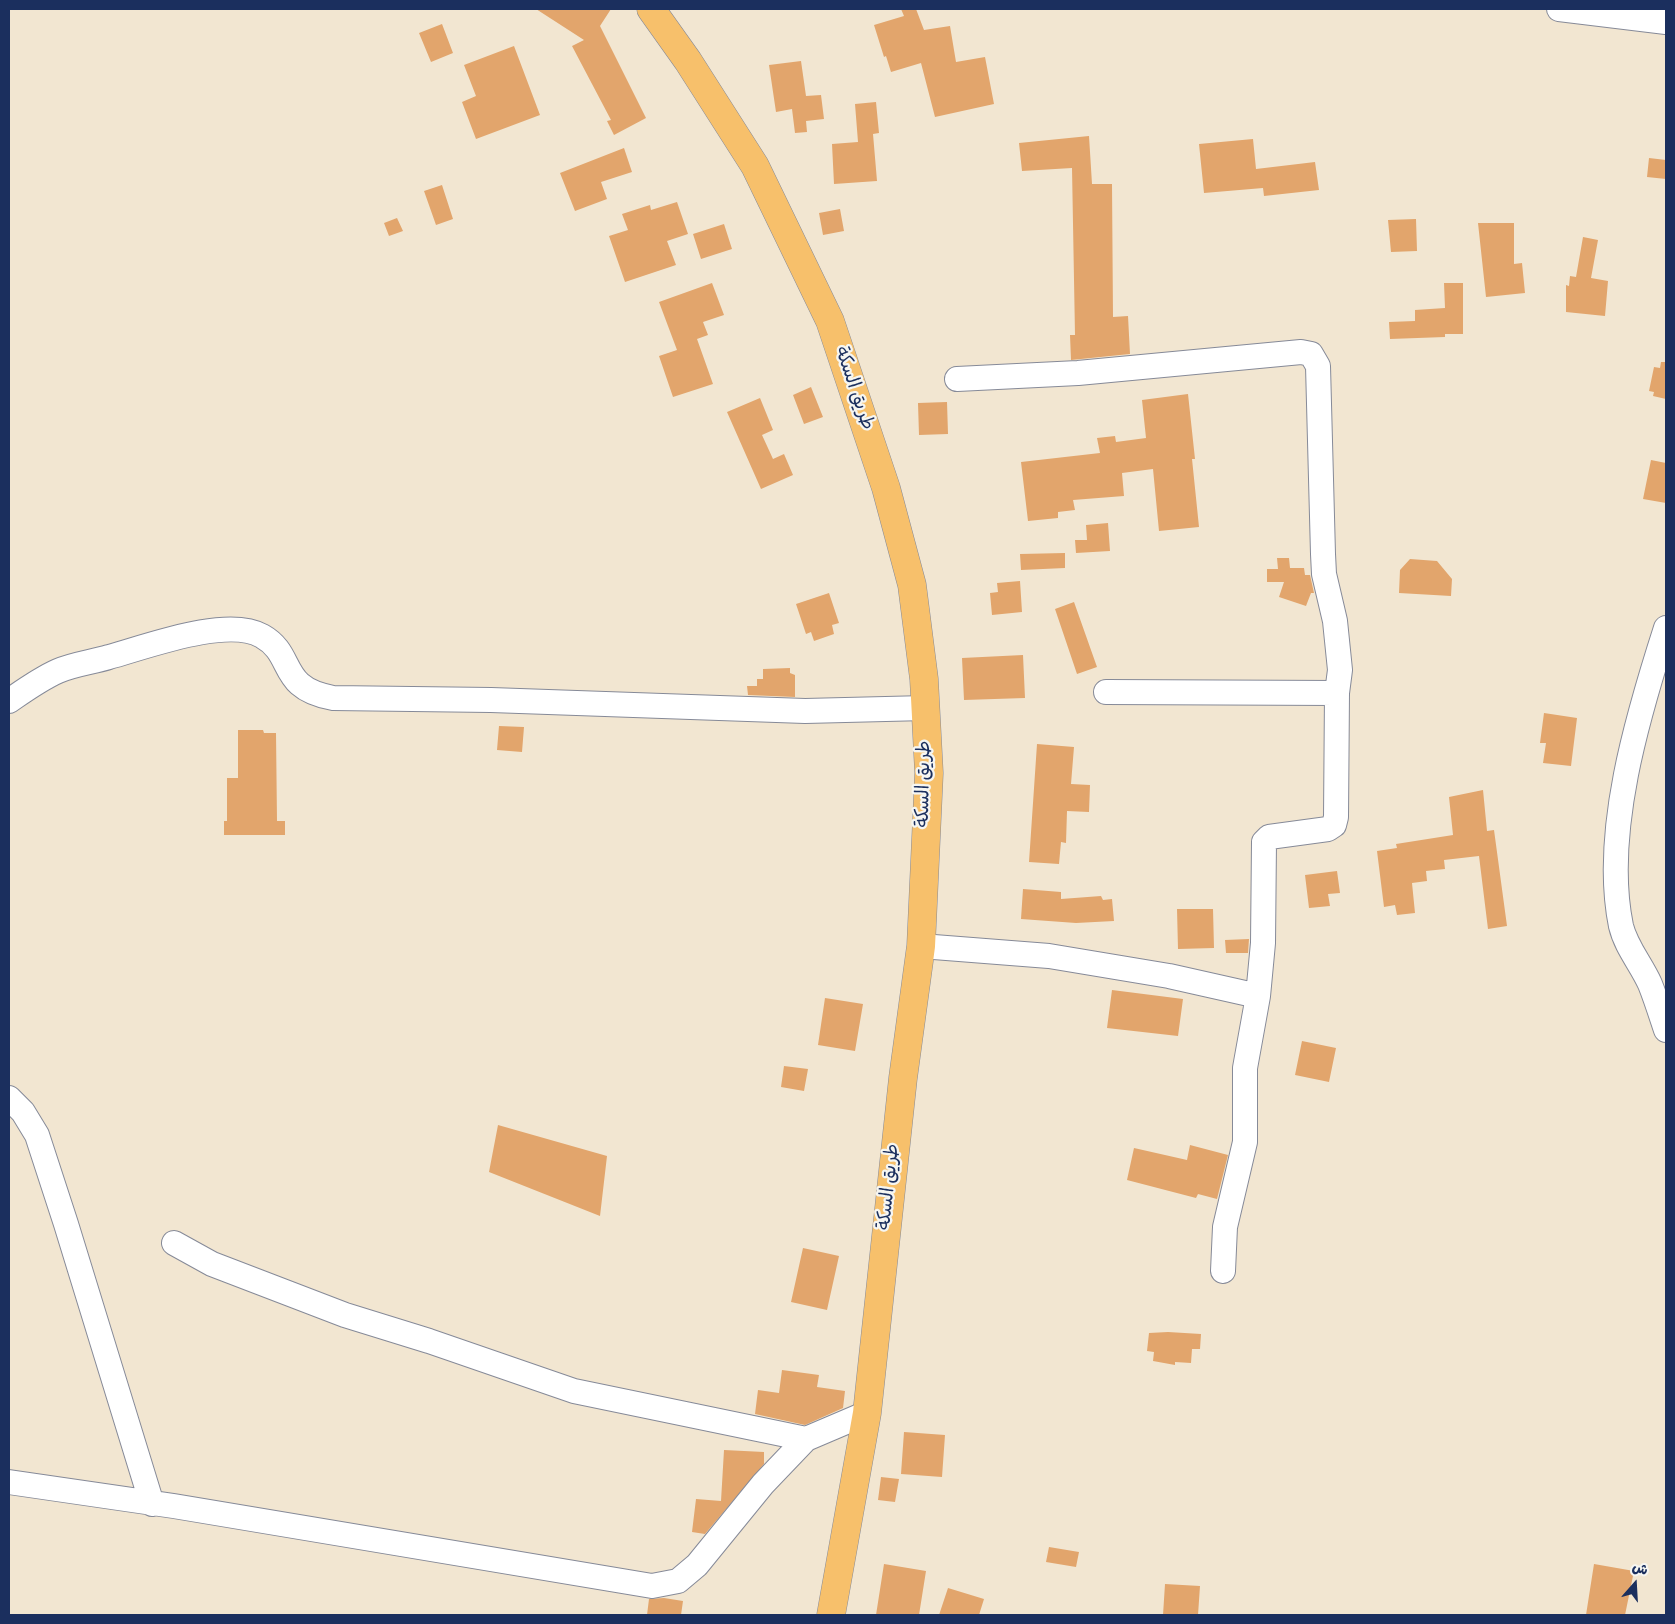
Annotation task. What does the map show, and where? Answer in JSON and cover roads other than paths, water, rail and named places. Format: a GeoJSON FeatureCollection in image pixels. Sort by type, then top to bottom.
{"type":"FeatureCollection","features":[{"type":"Feature","properties":{"kind":"main road","name":"طريق السكة"},"geometry":{"type":"LineString","coordinates":[[651,9],[688,61],[755,166],[830,321],[886,488],[912,585],[924,679],[929,773],[921,946],[903,1078],[867,1413],[831,1615]]}},
{"type":"Feature","properties":{"kind":"street"},"geometry":{"type":"LineString","coordinates":[[1558,9],[1666,22]]}},
{"type":"Feature","properties":{"kind":"street"},"geometry":{"type":"LineString","coordinates":[[957,380],[1078,373],[1301,352],[1311,354],[1318,366],[1320,382],[1324,574],[1335,621],[1340,670],[1337,694],[1338,719],[1334,825],[1328,829],[1269,838],[1264,842],[1263,943],[1258,996],[1245,1068],[1245,1142],[1225,1227],[1223,1271]]}},
{"type":"Feature","properties":{"kind":"street"},"geometry":{"type":"LineString","coordinates":[[1666,628],[1637,735],[1619,816],[1617,891],[1622,927],[1633,955],[1650,983],[1666,1030]]}},
{"type":"Feature","properties":{"kind":"street"},"geometry":{"type":"LineString","coordinates":[[9,701],[40,680],[60,670],[161,641],[198,633],[231,630],[261,635],[275,647],[286,668],[299,684],[315,694],[334,698],[491,700],[805,711],[926,708]]}},
{"type":"Feature","properties":{"kind":"street"},"geometry":{"type":"LineString","coordinates":[[1106,692],[1337,694]]}},
{"type":"Feature","properties":{"kind":"street"},"geometry":{"type":"LineString","coordinates":[[921,946],[1048,956],[1169,976],[1258,996]]}},
{"type":"Feature","properties":{"kind":"street"},"geometry":{"type":"LineString","coordinates":[[9,1098],[23,1112],[36,1134],[66,1224],[152,1504]]}},
{"type":"Feature","properties":{"kind":"street"},"geometry":{"type":"LineString","coordinates":[[174,1243],[212,1264],[345,1315],[429,1341],[574,1391],[806,1440]]}},
{"type":"Feature","properties":{"kind":"street"},"geometry":{"type":"LineString","coordinates":[[9,1482],[652,1586],[678,1581],[697,1565],[762,1484],[806,1440],[867,1413]]}}]}
